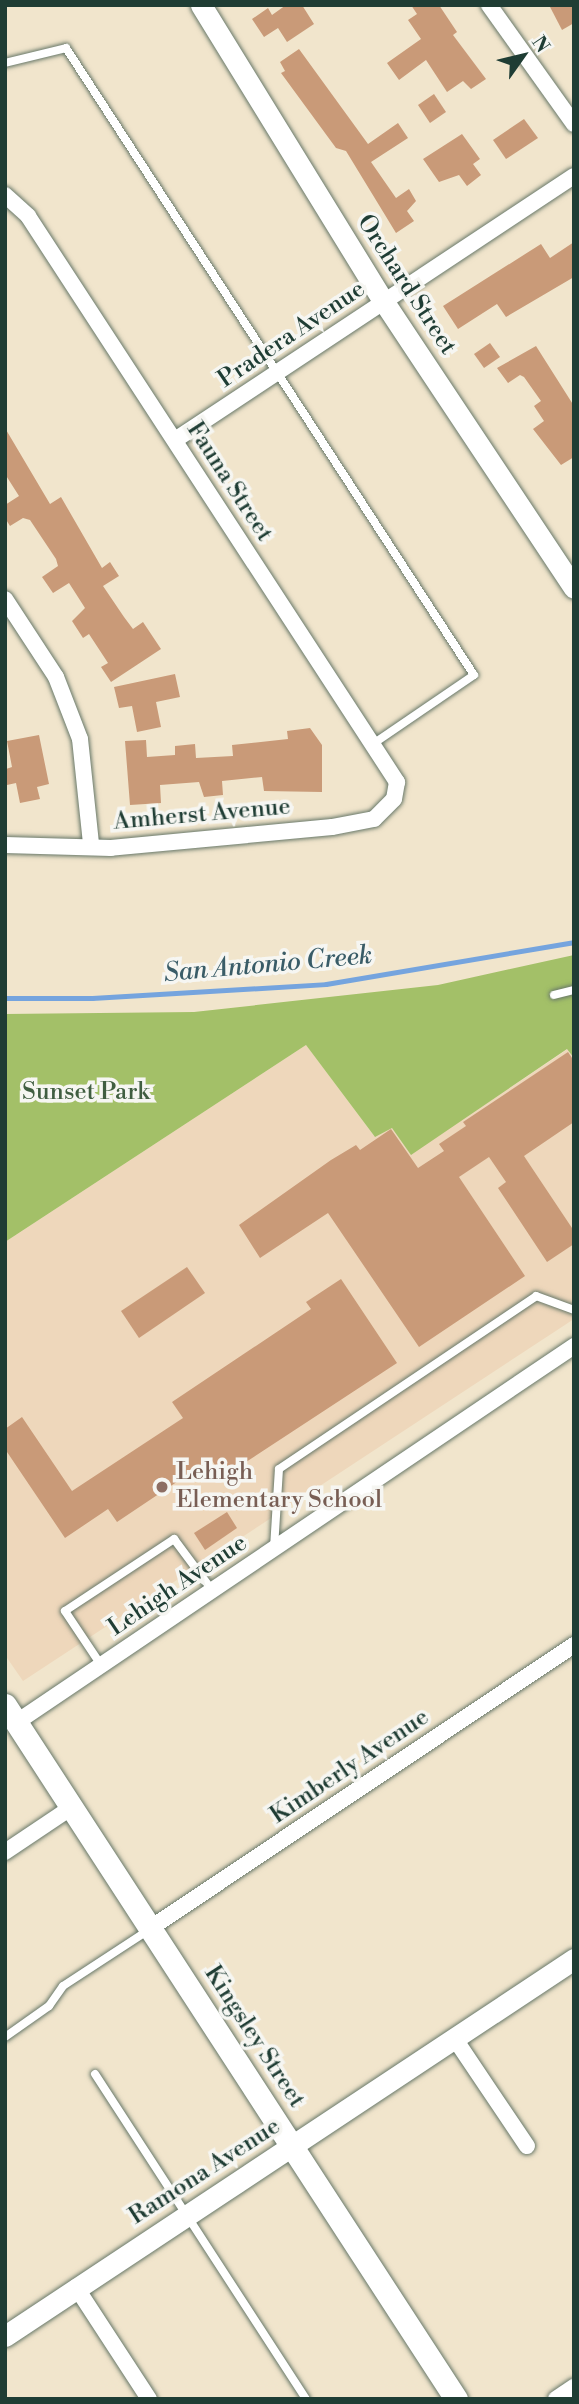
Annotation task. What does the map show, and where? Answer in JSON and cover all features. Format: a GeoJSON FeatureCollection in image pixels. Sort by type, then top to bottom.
{"type":"FeatureCollection","features":[{"type":"Feature","properties":{"kind":"main road","name":"Kingsley Street"},"geometry":{"type":"LineString","coordinates":[[11,1713],[456,2399]]}},
{"type":"Feature","properties":{"kind":"street","name":"Orchard Street"},"geometry":{"type":"LineString","coordinates":[[201,5],[384,302],[574,588]]}},
{"type":"Feature","properties":{"kind":"street"},"geometry":{"type":"LineString","coordinates":[[489,5],[574,124]]}},
{"type":"Feature","properties":{"kind":"street","name":"Pradera Avenue"},"geometry":{"type":"LineString","coordinates":[[175,440],[574,176]]}},
{"type":"Feature","properties":{"kind":"street","name":"Fauna Street"},"geometry":{"type":"LineString","coordinates":[[7,195],[28,216],[373,744],[397,782],[394,799]]}},
{"type":"Feature","properties":{"kind":"street"},"geometry":{"type":"LineString","coordinates":[[5,599],[56,677],[80,739],[91,844]]}},
{"type":"Feature","properties":{"kind":"street","name":"Amherst Avenue"},"geometry":{"type":"LineString","coordinates":[[5,845],[91,844],[111,848],[332,827],[374,819],[394,799]]}},
{"type":"Feature","properties":{"kind":"street","name":"Lehigh Avenue"},"geometry":{"type":"LineString","coordinates":[[11,1713],[101,1665],[574,1346]]}},
{"type":"Feature","properties":{"kind":"street","name":"Kimberly Avenue"},"geometry":{"type":"LineString","coordinates":[[152,1927],[574,1645]]}},
{"type":"Feature","properties":{"kind":"street"},"geometry":{"type":"LineString","coordinates":[[5,1852],[72,1807]]}},
{"type":"Feature","properties":{"kind":"street","name":"Ramona Avenue"},"geometry":{"type":"LineString","coordinates":[[5,2336],[574,1959]]}},
{"type":"Feature","properties":{"kind":"street"},"geometry":{"type":"LineString","coordinates":[[455,2039],[527,2146]]}},
{"type":"Feature","properties":{"kind":"street"},"geometry":{"type":"LineString","coordinates":[[76,2287],[149,2399]]}},
{"type":"Feature","properties":{"kind":"street"},"geometry":{"type":"LineString","coordinates":[[556,2399],[574,2387]]}},
{"type":"Feature","properties":{"kind":"lane"},"geometry":{"type":"LineString","coordinates":[[5,63],[66,48],[474,676],[373,744]]}},
{"type":"Feature","properties":{"kind":"lane"},"geometry":{"type":"LineString","coordinates":[[554,995],[574,990]]}},
{"type":"Feature","properties":{"kind":"lane"},"geometry":{"type":"LineString","coordinates":[[274,1548],[279,1469],[536,1296],[574,1310]]}},
{"type":"Feature","properties":{"kind":"lane"},"geometry":{"type":"LineString","coordinates":[[101,1665],[65,1611],[174,1539],[212,1590]]}},
{"type":"Feature","properties":{"kind":"lane"},"geometry":{"type":"LineString","coordinates":[[5,2037],[49,2006],[63,1986],[152,1927]]}},
{"type":"Feature","properties":{"kind":"lane"},"geometry":{"type":"LineString","coordinates":[[95,2074],[306,2399]]}},
{"type":"Feature","properties":{"kind":"shaded area","name":"Lehigh Elementary School"},"geometry":{"type":"Polygon","coordinates":[[[306,1045],[374,1136],[392,1127],[411,1154],[568,1049],[574,1058],[574,1319],[23,1681],[5,1655],[5,1242],[306,1045]]]}},
{"type":"Feature","properties":{"kind":"green space","name":"Sunset Park"},"geometry":{"type":"Polygon","coordinates":[[[574,955],[574,1058],[567,1049],[411,1155],[392,1128],[375,1137],[306,1045],[5,1242],[5,1014],[194,1012],[438,985],[574,955]]]}},
{"type":"Feature","properties":{"kind":"building"},"geometry":{"type":"Polygon","coordinates":[[[286,5],[302,5],[314,24],[287,42],[278,28],[264,37],[252,19],[268,8],[272,15],[286,5]]]}},
{"type":"Feature","properties":{"kind":"building"},"geometry":{"type":"Polygon","coordinates":[[[411,5],[439,5],[457,32],[453,35],[486,79],[471,89],[463,81],[447,92],[426,60],[399,80],[387,63],[421,39],[408,20],[417,14],[411,5]]]}},
{"type":"Feature","properties":{"kind":"building"},"geometry":{"type":"Polygon","coordinates":[[[549,5],[574,5],[574,23],[562,30],[549,5]]]}},
{"type":"Feature","properties":{"kind":"building"},"geometry":{"type":"Polygon","coordinates":[[[299,49],[368,144],[398,123],[408,138],[371,162],[396,198],[409,189],[416,201],[407,211],[414,221],[396,233],[346,151],[336,148],[281,73],[285,71],[280,62],[299,49]]]}},
{"type":"Feature","properties":{"kind":"building"},"geometry":{"type":"Polygon","coordinates":[[[434,94],[446,112],[430,123],[418,105],[434,94]]]}},
{"type":"Feature","properties":{"kind":"building"},"geometry":{"type":"Polygon","coordinates":[[[524,119],[538,138],[506,159],[493,140],[524,119]]]}},
{"type":"Feature","properties":{"kind":"building"},"geometry":{"type":"Polygon","coordinates":[[[462,134],[480,159],[473,164],[481,175],[467,186],[459,175],[439,182],[423,159],[462,134]]]}},
{"type":"Feature","properties":{"kind":"building"},"geometry":{"type":"Polygon","coordinates":[[[574,242],[574,277],[506,317],[497,304],[458,329],[443,306],[541,244],[550,258],[574,242]]]}},
{"type":"Feature","properties":{"kind":"building"},"geometry":{"type":"Polygon","coordinates":[[[490,343],[500,357],[484,368],[474,354],[490,343]]]}},
{"type":"Feature","properties":{"kind":"building"},"geometry":{"type":"Polygon","coordinates":[[[536,346],[574,406],[574,457],[561,465],[533,429],[544,421],[534,406],[541,401],[524,377],[520,375],[508,383],[497,368],[536,346]]]}},
{"type":"Feature","properties":{"kind":"building"},"geometry":{"type":"Polygon","coordinates":[[[5,428],[50,504],[61,497],[102,568],[110,562],[119,576],[103,586],[124,617],[133,629],[143,622],[161,649],[111,682],[101,667],[108,663],[89,634],[83,638],[72,621],[85,608],[69,583],[53,593],[42,577],[58,566],[56,559],[30,520],[23,518],[10,526],[5,518],[5,505],[19,496],[5,474],[5,428]]]}},
{"type":"Feature","properties":{"kind":"building"},"geometry":{"type":"Polygon","coordinates":[[[175,674],[180,697],[156,702],[161,727],[137,732],[132,706],[119,708],[114,687],[175,674]]]}},
{"type":"Feature","properties":{"kind":"building"},"geometry":{"type":"Polygon","coordinates":[[[310,728],[322,745],[322,792],[264,791],[262,777],[222,781],[223,795],[204,797],[199,782],[160,785],[161,803],[130,805],[125,741],[146,740],[147,757],[175,755],[175,746],[195,744],[196,758],[233,756],[232,745],[288,739],[287,731],[310,728]]]}},
{"type":"Feature","properties":{"kind":"building"},"geometry":{"type":"Polygon","coordinates":[[[39,735],[49,784],[37,787],[40,799],[20,803],[16,783],[7,785],[6,769],[12,767],[7,741],[39,735]]]}},
{"type":"Feature","properties":{"kind":"building"},"geometry":{"type":"Polygon","coordinates":[[[568,1052],[574,1061],[574,1122],[524,1156],[574,1231],[574,1244],[547,1262],[498,1188],[506,1182],[489,1157],[459,1177],[525,1276],[419,1347],[328,1213],[260,1258],[239,1225],[331,1160],[356,1145],[360,1150],[391,1129],[418,1168],[444,1151],[439,1144],[466,1126],[463,1122],[568,1052]]]}},
{"type":"Feature","properties":{"kind":"building"},"geometry":{"type":"Polygon","coordinates":[[[187,1267],[205,1293],[139,1338],[121,1311],[187,1267]]]}},
{"type":"Feature","properties":{"kind":"building"},"geometry":{"type":"Polygon","coordinates":[[[341,1279],[397,1363],[223,1477],[211,1459],[117,1522],[108,1509],[65,1538],[5,1449],[5,1429],[22,1417],[72,1491],[183,1418],[172,1402],[311,1309],[306,1302],[341,1279]]]}},
{"type":"Feature","properties":{"kind":"building"},"geometry":{"type":"Polygon","coordinates":[[[227,1512],[237,1528],[205,1550],[194,1533],[227,1512]]]}},
{"type":"Feature","properties":{"kind":"waterway","name":"San Antonio Creek"},"geometry":{"type":"LineString","coordinates":[[5,998],[92,998],[326,984],[574,942]]}},
{"type":"Feature","properties":{"kind":"place","name":"Lehigh Elementary School"},"geometry":{"type":"Point","coordinates":[162,1487]}}]}
